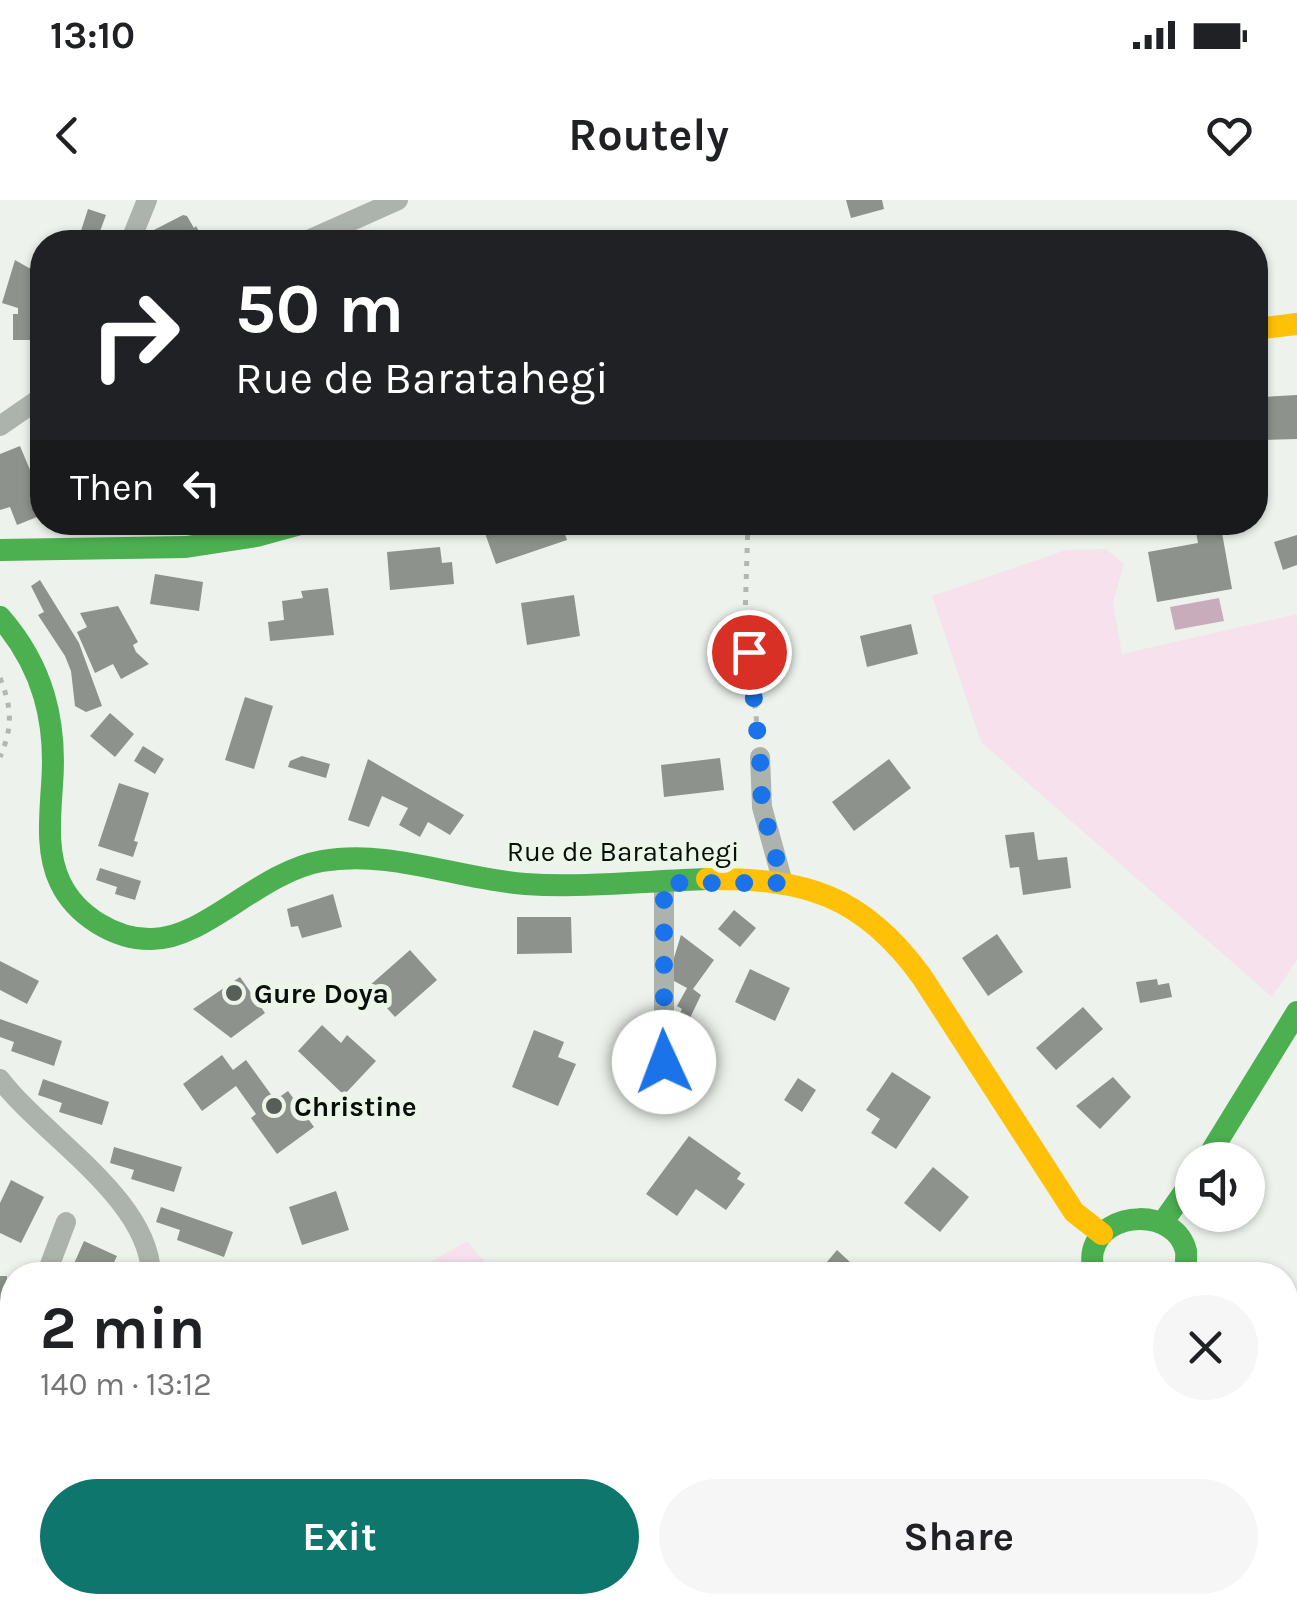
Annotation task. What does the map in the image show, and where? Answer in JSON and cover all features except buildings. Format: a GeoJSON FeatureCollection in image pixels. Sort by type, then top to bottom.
{"type":"FeatureCollection","features":[{"type":"Feature","properties":{"kind":"street"},"geometry":{"type":"LineString","coordinates":[[135,230],[147,200]]}},
{"type":"Feature","properties":{"kind":"street"},"geometry":{"type":"LineString","coordinates":[[331,230],[398,200]]}},
{"type":"Feature","properties":{"kind":"street"},"geometry":{"type":"LineString","coordinates":[[1268,327],[1297,324]]}},
{"type":"Feature","properties":{"kind":"street"},"geometry":{"type":"LineString","coordinates":[[0,426],[30,405]]}},
{"type":"Feature","properties":{"kind":"street"},"geometry":{"type":"LineString","coordinates":[[0,550],[186,547],[261,535]]}},
{"type":"Feature","properties":{"kind":"street","name":"Rue de Baratahegi"},"geometry":{"type":"LineString","coordinates":[[0,617],[14,631],[39,676],[52,726],[48,819],[52,860],[59,880],[67,895],[90,917],[118,934],[156,941],[174,937],[192,930],[281,873],[338,858],[362,858],[512,884],[783,883],[831,895],[853,906],[894,942],[928,986],[1074,1212],[1102,1234]]}},
{"type":"Feature","properties":{"kind":"street"},"geometry":{"type":"LineString","coordinates":[[760,757],[762,806],[783,883]]}},
{"type":"Feature","properties":{"kind":"street"},"geometry":{"type":"LineString","coordinates":[[664,883],[664,1062]]}},
{"type":"Feature","properties":{"kind":"street"},"geometry":{"type":"LineString","coordinates":[[1217,1142],[1297,1012]]}},
{"type":"Feature","properties":{"kind":"street"},"geometry":{"type":"LineString","coordinates":[[0,1079],[99,1180],[134,1222],[150,1262]]}},
{"type":"Feature","properties":{"kind":"street"},"geometry":{"type":"LineString","coordinates":[[1163,1222],[1175,1205]]}},
{"type":"Feature","properties":{"kind":"street"},"geometry":{"type":"LineString","coordinates":[[1093,1262],[1093,1250],[1102,1234],[1120,1220],[1142,1216],[1163,1222],[1177,1234],[1185,1249],[1186,1262]]}},
{"type":"Feature","properties":{"kind":"street"},"geometry":{"type":"LineString","coordinates":[[51,1262],[66,1222]]}},
{"type":"Feature","properties":{"kind":"path"},"geometry":{"type":"LineString","coordinates":[[748,535],[745,618],[760,757]]}},
{"type":"Feature","properties":{"kind":"path"},"geometry":{"type":"LineString","coordinates":[[0,678],[12,727],[0,757]]}},
{"type":"Feature","properties":{"kind":"shaded area"},"geometry":{"type":"Polygon","coordinates":[[[1106,549],[1124,564],[1113,603],[1122,654],[1297,614],[1297,960],[1272,997],[981,742],[932,596],[1066,550],[1106,549]]]}},
{"type":"Feature","properties":{"kind":"shaded area"},"geometry":{"type":"Polygon","coordinates":[[[1219,598],[1224,621],[1175,630],[1170,607],[1219,598]]]}},
{"type":"Feature","properties":{"kind":"shaded area"},"geometry":{"type":"Polygon","coordinates":[[[467,1241],[484,1262],[431,1262],[467,1241]]]}},
{"type":"Feature","properties":{"kind":"traffic: fast"},"geometry":{"type":"LineString","coordinates":[[0,550],[186,547],[261,535]]}},
{"type":"Feature","properties":{"kind":"traffic: fast"},"geometry":{"type":"LineString","coordinates":[[0,617],[37,675],[49,717],[53,761],[50,835],[56,871],[76,905],[111,930],[138,938],[172,936],[276,878],[322,861],[347,858],[398,862],[525,884],[707,879]]}},
{"type":"Feature","properties":{"kind":"traffic: fast"},"geometry":{"type":"LineString","coordinates":[[1217,1142],[1297,1012]]}},
{"type":"Feature","properties":{"kind":"traffic: fast"},"geometry":{"type":"LineString","coordinates":[[1163,1222],[1175,1205]]}},
{"type":"Feature","properties":{"kind":"traffic: fast"},"geometry":{"type":"LineString","coordinates":[[1092,1262],[1099,1237],[1110,1227],[1140,1219],[1169,1227],[1180,1237],[1186,1262]]}},
{"type":"Feature","properties":{"kind":"traffic: slow"},"geometry":{"type":"LineString","coordinates":[[1268,327],[1297,324]]}},
{"type":"Feature","properties":{"kind":"traffic: slow"},"geometry":{"type":"LineString","coordinates":[[707,879],[774,882],[803,888],[854,910],[877,927],[922,977],[1074,1212],[1102,1234]]}},
{"type":"Feature","properties":{"kind":"place","name":"Gure Doya"},"geometry":{"type":"Point","coordinates":[234,993]}},
{"type":"Feature","properties":{"kind":"place","name":"Christine"},"geometry":{"type":"Point","coordinates":[274,1106]}},
{"type":"Feature","properties":{"kind":"route"},"geometry":{"type":"LineString","coordinates":[[664,1062],[664,883],[783,883],[762,806],[749,652]]}}]}
